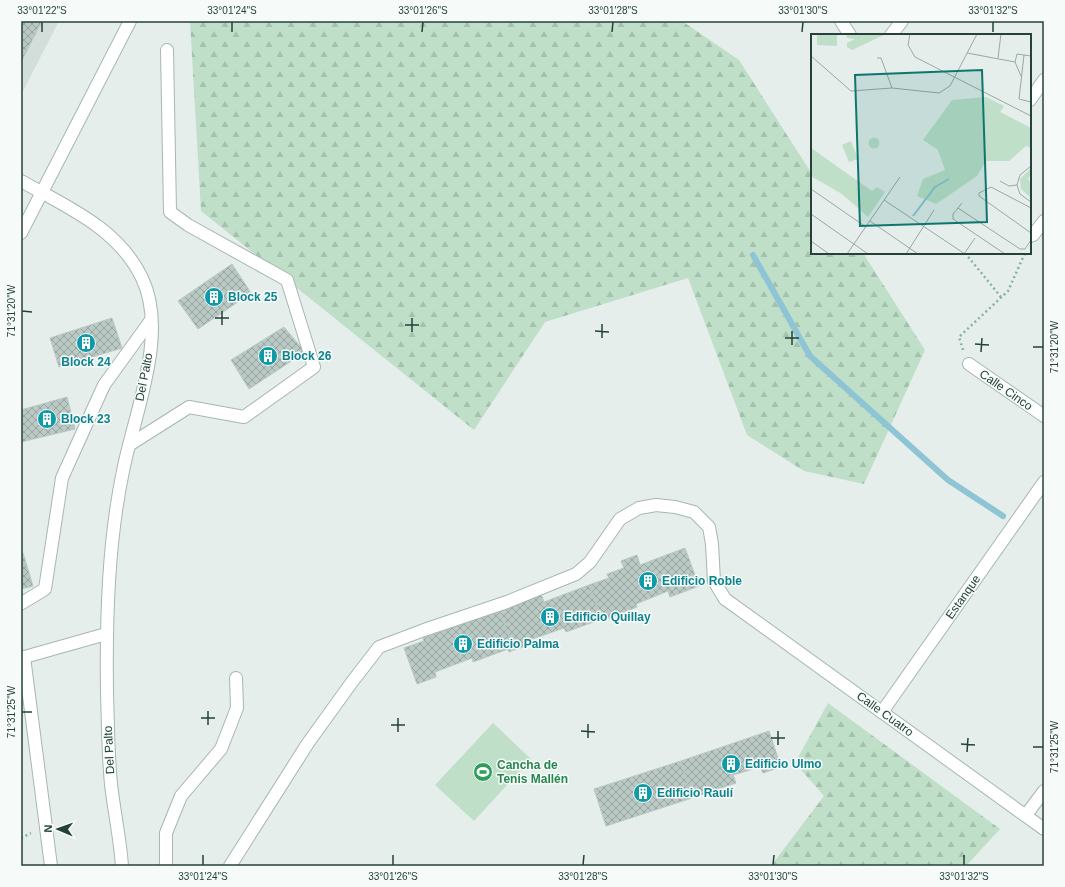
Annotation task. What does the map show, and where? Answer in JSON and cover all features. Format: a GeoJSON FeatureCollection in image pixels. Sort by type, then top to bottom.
{"type":"FeatureCollection","features":[{"type":"Feature","properties":{"kind":"street"},"geometry":{"type":"LineString","coordinates":[[21,233],[130,21]]}},
{"type":"Feature","properties":{"kind":"street"},"geometry":{"type":"LineString","coordinates":[[841,21],[849,34]]}},
{"type":"Feature","properties":{"kind":"street"},"geometry":{"type":"LineString","coordinates":[[892,34],[902,21]]}},
{"type":"Feature","properties":{"kind":"street"},"geometry":{"type":"LineString","coordinates":[[129,445],[189,407],[244,417],[314,368],[287,280],[188,225],[170,212],[167,50]]}},
{"type":"Feature","properties":{"kind":"street"},"geometry":{"type":"LineString","coordinates":[[1031,99],[1044,80]]}},
{"type":"Feature","properties":{"kind":"street","name":"Del Palto"},"geometry":{"type":"LineString","coordinates":[[21,181],[78,212],[100,226],[126,251],[143,279],[151,306],[151,338],[146,377],[122,471],[112,545],[106,634],[111,784],[120,837],[122,866]]}},
{"type":"Feature","properties":{"kind":"street"},"geometry":{"type":"LineString","coordinates":[[1031,236],[1044,221]]}},
{"type":"Feature","properties":{"kind":"street"},"geometry":{"type":"LineString","coordinates":[[22,604],[46,589],[62,478],[100,392],[151,320]]}},
{"type":"Feature","properties":{"kind":"street","name":"Calle Cinco"},"geometry":{"type":"LineString","coordinates":[[968,364],[1044,416]]}},
{"type":"Feature","properties":{"kind":"street","name":"Estanque"},"geometry":{"type":"LineString","coordinates":[[882,712],[1044,482]]}},
{"type":"Feature","properties":{"kind":"street","name":"Calle Cuatro"},"geometry":{"type":"LineString","coordinates":[[230,866],[308,743],[379,647],[507,602],[576,574],[590,562],[620,519],[639,508],[656,505],[675,507],[694,512],[708,527],[712,544],[714,581],[725,599],[1044,829]]}},
{"type":"Feature","properties":{"kind":"street"},"geometry":{"type":"LineString","coordinates":[[51,866],[22,658],[106,634]]}},
{"type":"Feature","properties":{"kind":"street"},"geometry":{"type":"LineString","coordinates":[[166,866],[166,833],[181,796],[221,749],[237,708],[236,678]]}},
{"type":"Feature","properties":{"kind":"street"},"geometry":{"type":"LineString","coordinates":[[1026,815],[1044,791]]}},
{"type":"Feature","properties":{"kind":"path"},"geometry":{"type":"LineString","coordinates":[[966,254],[1001,298]]}},
{"type":"Feature","properties":{"kind":"path"},"geometry":{"type":"LineString","coordinates":[[968,364],[958,337],[1008,291],[1025,254]]}},
{"type":"Feature","properties":{"kind":"shaded area"},"geometry":{"type":"Polygon","coordinates":[[[21,21],[59,21],[21,95],[21,21]]]}},
{"type":"Feature","properties":{"kind":"green space"},"geometry":{"type":"Polygon","coordinates":[[[190,21],[682,21],[739,60],[811,172],[811,254],[864,254],[925,350],[864,484],[804,471],[747,435],[688,278],[545,322],[474,430],[201,211],[190,21]]]}},
{"type":"Feature","properties":{"kind":"green space"},"geometry":{"type":"Polygon","coordinates":[[[828,703],[1000,829],[966,866],[771,866],[824,796],[795,763],[828,703]]]}},
{"type":"Feature","properties":{"kind":"green space","name":"Cancha de Tenis Mallén"},"geometry":{"type":"Polygon","coordinates":[[[493,723],[531,759],[474,821],[435,785],[493,723]]]}},
{"type":"Feature","properties":{"kind":"building"},"geometry":{"type":"Polygon","coordinates":[[[21,21],[42,21],[21,62],[21,21]]]}},
{"type":"Feature","properties":{"kind":"building","name":"Block 25"},"geometry":{"type":"Polygon","coordinates":[[[232,264],[251,293],[198,329],[178,301],[232,264]]]}},
{"type":"Feature","properties":{"kind":"building","name":"Block 24"},"geometry":{"type":"Polygon","coordinates":[[[112,318],[122,348],[59,367],[50,338],[112,318]]]}},
{"type":"Feature","properties":{"kind":"building","name":"Block 26"},"geometry":{"type":"Polygon","coordinates":[[[284,327],[305,352],[249,389],[231,360],[284,327]]]}},
{"type":"Feature","properties":{"kind":"building","name":"Block 23"},"geometry":{"type":"Polygon","coordinates":[[[67,397],[75,429],[21,442],[21,410],[67,397]]]}},
{"type":"Feature","properties":{"kind":"building","name":"Edificio Roble"},"geometry":{"type":"Polygon","coordinates":[[[685,548],[699,586],[670,597],[668,591],[636,604],[637,607],[606,619],[604,615],[601,616],[589,585],[609,578],[607,574],[624,568],[621,561],[637,555],[640,565],[685,548]]]}},
{"type":"Feature","properties":{"kind":"building"},"geometry":{"type":"Polygon","coordinates":[[[23,553],[33,586],[21,589],[21,554],[23,553]]]}},
{"type":"Feature","properties":{"kind":"building","name":"Edificio Quillay"},"geometry":{"type":"Polygon","coordinates":[[[589,585],[601,616],[595,618],[596,621],[566,632],[564,628],[524,642],[525,646],[514,650],[499,610],[541,594],[544,602],[589,585]]]}},
{"type":"Feature","properties":{"kind":"building","name":"Edificio Palma"},"geometry":{"type":"Polygon","coordinates":[[[499,610],[514,650],[509,652],[508,649],[473,662],[472,658],[435,672],[436,677],[417,684],[404,648],[424,641],[423,638],[499,610]]]}},
{"type":"Feature","properties":{"kind":"building","name":"Edificio Ulmo"},"geometry":{"type":"Polygon","coordinates":[[[769,731],[781,767],[763,773],[760,767],[733,775],[736,783],[692,798],[681,761],[769,731]]]}},
{"type":"Feature","properties":{"kind":"building","name":"Edificio Raulí"},"geometry":{"type":"Polygon","coordinates":[[[681,761],[692,798],[606,826],[594,789],[681,761]]]}},
{"type":"Feature","properties":{"kind":"waterway"},"geometry":{"type":"LineString","coordinates":[[753,255],[810,356],[948,480],[1003,516]]}},
{"type":"Feature","properties":{"kind":"place","name":"Block 25"},"geometry":{"type":"Point","coordinates":[214,297]}},
{"type":"Feature","properties":{"kind":"place","name":"Block 24"},"geometry":{"type":"Point","coordinates":[86,343]}},
{"type":"Feature","properties":{"kind":"place","name":"Block 26"},"geometry":{"type":"Point","coordinates":[268,356]}},
{"type":"Feature","properties":{"kind":"place","name":"Block 23"},"geometry":{"type":"Point","coordinates":[47,419]}},
{"type":"Feature","properties":{"kind":"place","name":"Edificio Roble"},"geometry":{"type":"Point","coordinates":[648,581]}},
{"type":"Feature","properties":{"kind":"place","name":"Edificio Quillay"},"geometry":{"type":"Point","coordinates":[550,617]}},
{"type":"Feature","properties":{"kind":"place","name":"Edificio Palma"},"geometry":{"type":"Point","coordinates":[463,644]}},
{"type":"Feature","properties":{"kind":"place","name":"Edificio Ulmo"},"geometry":{"type":"Point","coordinates":[731,764]}},
{"type":"Feature","properties":{"kind":"place","name":"Cancha de Tenis Mallén"},"geometry":{"type":"Point","coordinates":[483,772]}},
{"type":"Feature","properties":{"kind":"place","name":"Edificio Raulí"},"geometry":{"type":"Point","coordinates":[643,793]}}]}
